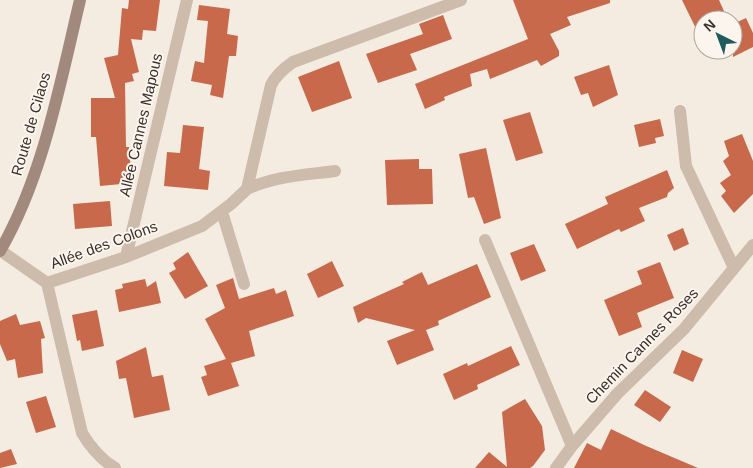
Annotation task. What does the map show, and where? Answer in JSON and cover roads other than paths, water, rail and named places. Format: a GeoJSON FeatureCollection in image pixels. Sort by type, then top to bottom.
{"type":"FeatureCollection","features":[{"type":"Feature","properties":{"kind":"main road","name":"Route de Cilaos"},"geometry":{"type":"LineString","coordinates":[[0,251],[22,209],[38,163],[80,0]]}},
{"type":"Feature","properties":{"kind":"street","name":"Allée Cannes Mapous"},"geometry":{"type":"LineString","coordinates":[[126,257],[187,0]]}},
{"type":"Feature","properties":{"kind":"street"},"geometry":{"type":"LineString","coordinates":[[247,189],[270,85],[284,68],[293,62],[458,0]]}},
{"type":"Feature","properties":{"kind":"street"},"geometry":{"type":"LineString","coordinates":[[680,111],[686,166],[734,268]]}},
{"type":"Feature","properties":{"kind":"street","name":"Allée des Colons"},"geometry":{"type":"LineString","coordinates":[[0,251],[47,283],[126,257],[202,226],[222,212],[247,189],[261,182],[276,178],[335,171]]}},
{"type":"Feature","properties":{"kind":"street"},"geometry":{"type":"LineString","coordinates":[[222,212],[244,284]]}},
{"type":"Feature","properties":{"kind":"street"},"geometry":{"type":"LineString","coordinates":[[485,240],[572,446]]}},
{"type":"Feature","properties":{"kind":"street","name":"Chemin Cannes Roses"},"geometry":{"type":"LineString","coordinates":[[556,468],[616,394],[684,329],[753,246]]}},
{"type":"Feature","properties":{"kind":"street"},"geometry":{"type":"LineString","coordinates":[[47,283],[82,434],[92,450],[115,468]]}}]}
